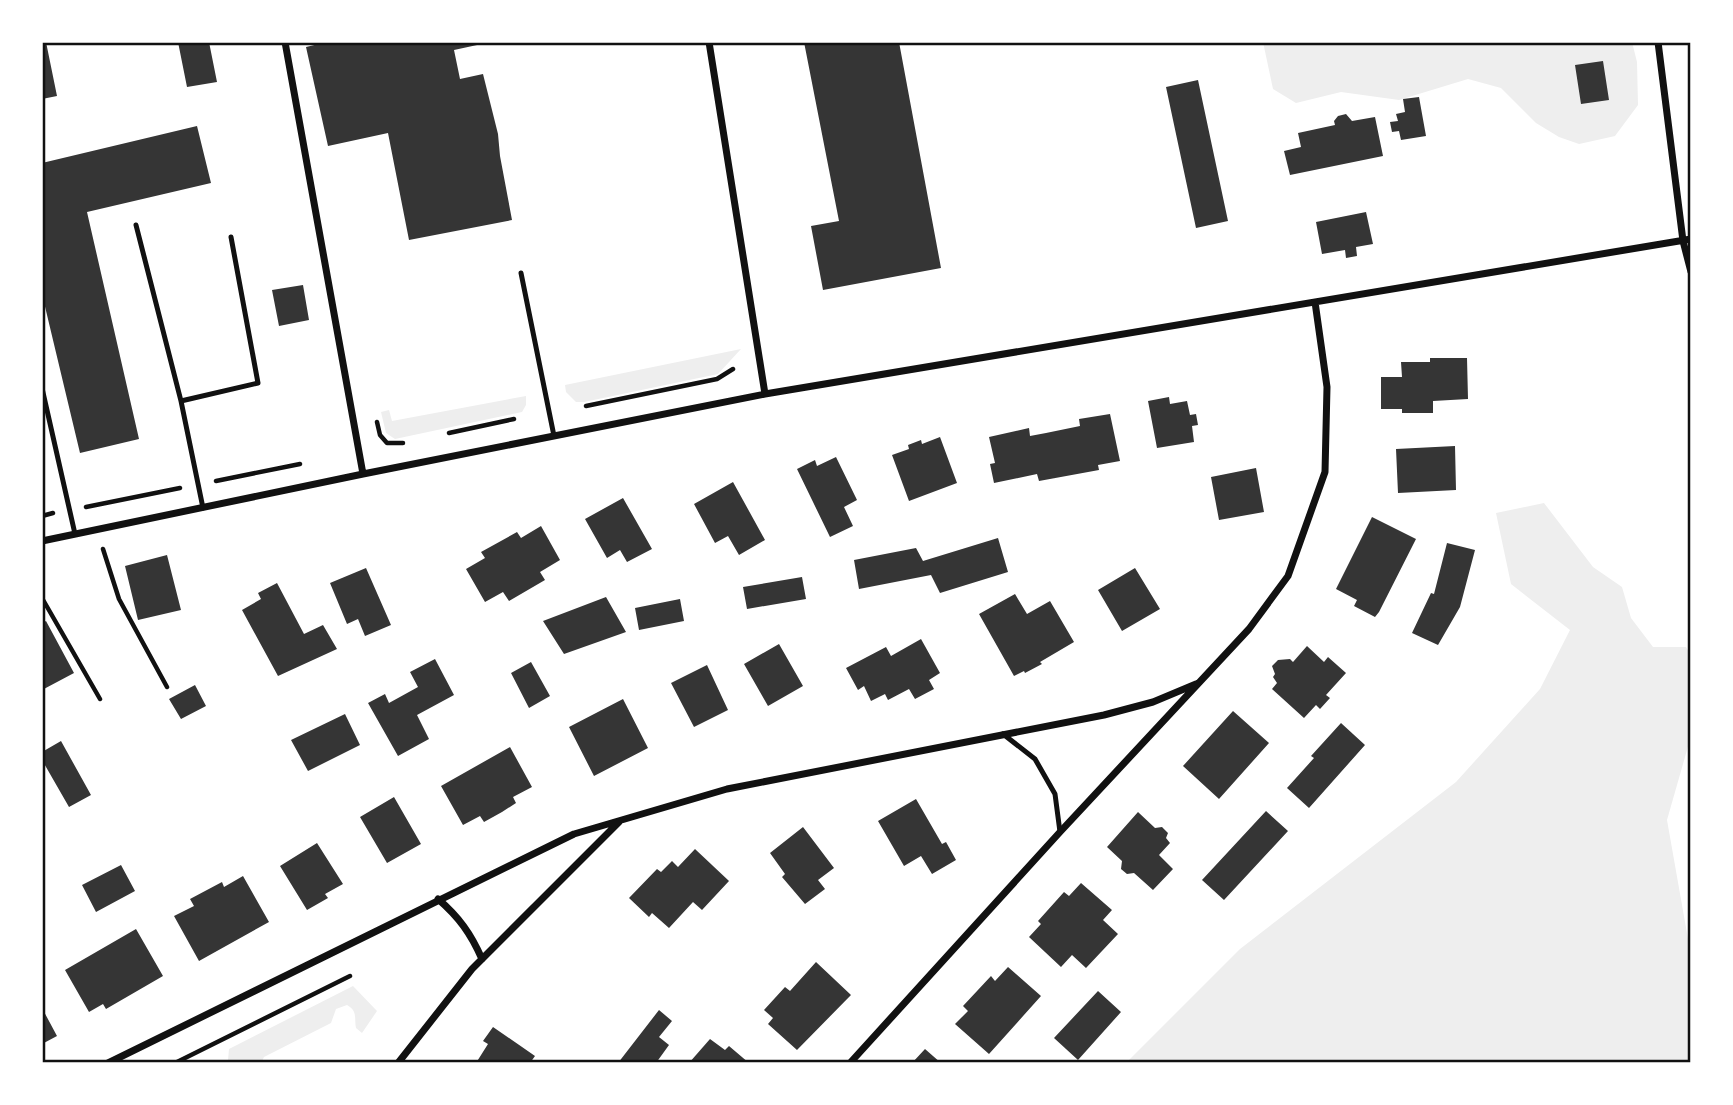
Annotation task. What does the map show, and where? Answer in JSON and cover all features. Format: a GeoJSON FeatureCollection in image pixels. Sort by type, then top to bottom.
{"type":"FeatureCollection","features":[{"type":"Feature","properties":{"kind":"street"},"geometry":{"type":"LineString","coordinates":[[285,42],[363,474]]}},
{"type":"Feature","properties":{"kind":"street"},"geometry":{"type":"LineString","coordinates":[[709,42],[765,394]]}},
{"type":"Feature","properties":{"kind":"street"},"geometry":{"type":"LineString","coordinates":[[1658,42],[1691,272]]}},
{"type":"Feature","properties":{"kind":"street"},"geometry":{"type":"LineString","coordinates":[[42,541],[765,394],[1687,240]]}},
{"type":"Feature","properties":{"kind":"street"},"geometry":{"type":"LineString","coordinates":[[850,1063],[1249,629],[1288,576],[1325,472],[1327,387],[1315,302]]}},
{"type":"Feature","properties":{"kind":"street"},"geometry":{"type":"LineString","coordinates":[[108,1063],[574,834],[727,789],[1104,715],[1153,702],[1196,684]]}},
{"type":"Feature","properties":{"kind":"street"},"geometry":{"type":"LineString","coordinates":[[398,1063],[482,959],[620,821]]}},
{"type":"Feature","properties":{"kind":"street"},"geometry":{"type":"LineString","coordinates":[[438,899],[458,916],[482,959]]}},
{"type":"Feature","properties":{"kind":"lane"},"geometry":{"type":"LineString","coordinates":[[136,225],[181,401],[203,508]]}},
{"type":"Feature","properties":{"kind":"lane"},"geometry":{"type":"LineString","coordinates":[[181,401],[258,383],[231,237]]}},
{"type":"Feature","properties":{"kind":"lane"},"geometry":{"type":"LineString","coordinates":[[521,273],[554,436]]}},
{"type":"Feature","properties":{"kind":"lane"},"geometry":{"type":"LineString","coordinates":[[42,388],[75,534]]}},
{"type":"Feature","properties":{"kind":"lane"},"geometry":{"type":"LineString","coordinates":[[1002,733],[1035,759],[1055,794],[1060,832]]}},
{"type":"Feature","properties":{"kind":"path"},"geometry":{"type":"LineString","coordinates":[[586,406],[716,379],[733,369]]}},
{"type":"Feature","properties":{"kind":"path"},"geometry":{"type":"LineString","coordinates":[[440,435],[514,419]]}},
{"type":"Feature","properties":{"kind":"path"},"geometry":{"type":"LineString","coordinates":[[376,421],[380,435],[387,443],[404,443]]}},
{"type":"Feature","properties":{"kind":"path"},"geometry":{"type":"LineString","coordinates":[[97,531],[119,599],[167,687]]}},
{"type":"Feature","properties":{"kind":"path"},"geometry":{"type":"LineString","coordinates":[[42,598],[100,699]]}},
{"type":"Feature","properties":{"kind":"path"},"geometry":{"type":"LineString","coordinates":[[175,1063],[350,976]]}},
{"type":"Feature","properties":{"kind":"shaded area"},"geometry":{"type":"Polygon","coordinates":[[[1263,42],[1632,42],[1637,62],[1638,105],[1615,136],[1579,144],[1559,137],[1536,123],[1501,88],[1468,79],[1399,100],[1341,92],[1296,103],[1273,89],[1263,42]]]}},
{"type":"Feature","properties":{"kind":"shaded area"},"geometry":{"type":"Polygon","coordinates":[[[741,349],[718,374],[584,402],[576,402],[566,392],[565,385],[741,349]]]}},
{"type":"Feature","properties":{"kind":"shaded area"},"geometry":{"type":"Polygon","coordinates":[[[526,396],[526,405],[522,412],[395,439],[386,433],[381,412],[389,410],[392,421],[526,396]]]}},
{"type":"Feature","properties":{"kind":"shaded area"},"geometry":{"type":"Polygon","coordinates":[[[1544,503],[1593,567],[1622,587],[1631,618],[1653,647],[1686,647],[1691,656],[1691,736],[1667,820],[1691,956],[1691,1063],[1126,1063],[1240,949],[1456,782],[1540,689],[1570,630],[1511,584],[1496,513],[1544,503]]]}},
{"type":"Feature","properties":{"kind":"shaded area"},"geometry":{"type":"Polygon","coordinates":[[[353,986],[377,1011],[362,1033],[356,1028],[354,1012],[347,1005],[336,1009],[331,1023],[264,1057],[261,1063],[231,1063],[228,1060],[229,1049],[353,986]]]}},
{"type":"Feature","properties":{"kind":"building"},"geometry":{"type":"Polygon","coordinates":[[[42,42],[46,42],[57,96],[42,99],[42,42]]]}},
{"type":"Feature","properties":{"kind":"building"},"geometry":{"type":"Polygon","coordinates":[[[178,42],[209,42],[217,82],[187,87],[178,42]]]}},
{"type":"Feature","properties":{"kind":"building"},"geometry":{"type":"Polygon","coordinates":[[[327,42],[491,42],[454,50],[460,79],[483,74],[498,134],[512,220],[409,240],[388,133],[328,146],[306,47],[327,42]]]}},
{"type":"Feature","properties":{"kind":"building"},"geometry":{"type":"Polygon","coordinates":[[[804,42],[899,42],[941,268],[823,290],[811,226],[839,221],[804,42]]]}},
{"type":"Feature","properties":{"kind":"building"},"geometry":{"type":"Polygon","coordinates":[[[1603,61],[1609,100],[1581,104],[1575,65],[1603,61]]]}},
{"type":"Feature","properties":{"kind":"building"},"geometry":{"type":"Polygon","coordinates":[[[1198,80],[1228,221],[1196,228],[1166,87],[1198,80]]]}},
{"type":"Feature","properties":{"kind":"building"},"geometry":{"type":"Polygon","coordinates":[[[1419,97],[1426,136],[1401,140],[1399,131],[1392,132],[1390,122],[1398,121],[1396,114],[1405,112],[1403,99],[1419,97]]]}},
{"type":"Feature","properties":{"kind":"building"},"geometry":{"type":"Polygon","coordinates":[[[1346,114],[1352,121],[1375,117],[1383,156],[1290,175],[1284,151],[1301,147],[1298,133],[1335,125],[1334,121],[1338,116],[1346,114]]]}},
{"type":"Feature","properties":{"kind":"building"},"geometry":{"type":"Polygon","coordinates":[[[197,126],[211,183],[87,212],[139,439],[80,453],[42,294],[42,163],[197,126]]]}},
{"type":"Feature","properties":{"kind":"building"},"geometry":{"type":"Polygon","coordinates":[[[1366,212],[1373,244],[1356,247],[1357,256],[1346,258],[1345,250],[1322,254],[1316,222],[1366,212]]]}},
{"type":"Feature","properties":{"kind":"building"},"geometry":{"type":"Polygon","coordinates":[[[303,285],[309,320],[279,326],[272,290],[303,285]]]}},
{"type":"Feature","properties":{"kind":"building"},"geometry":{"type":"Polygon","coordinates":[[[1430,358],[1467,358],[1468,399],[1433,401],[1433,413],[1402,413],[1402,409],[1381,409],[1381,377],[1402,377],[1401,362],[1430,362],[1430,358]]]}},
{"type":"Feature","properties":{"kind":"building"},"geometry":{"type":"Polygon","coordinates":[[[1169,397],[1170,404],[1187,401],[1190,415],[1196,414],[1198,425],[1192,426],[1194,442],[1157,448],[1148,401],[1169,397]]]}},
{"type":"Feature","properties":{"kind":"building"},"geometry":{"type":"Polygon","coordinates":[[[1110,414],[1120,461],[1098,465],[1099,470],[1039,481],[1037,474],[994,483],[990,464],[995,463],[989,437],[1029,428],[1030,436],[1046,433],[1080,426],[1079,419],[1110,414]]]}},
{"type":"Feature","properties":{"kind":"building"},"geometry":{"type":"Polygon","coordinates":[[[940,437],[957,483],[909,501],[892,455],[909,449],[908,445],[921,440],[922,444],[940,437]]]}},
{"type":"Feature","properties":{"kind":"building"},"geometry":{"type":"Polygon","coordinates":[[[1455,446],[1456,490],[1398,493],[1396,449],[1455,446]]]}},
{"type":"Feature","properties":{"kind":"building"},"geometry":{"type":"Polygon","coordinates":[[[836,457],[857,500],[844,507],[853,526],[830,537],[797,469],[815,460],[817,466],[836,457]]]}},
{"type":"Feature","properties":{"kind":"building"},"geometry":{"type":"Polygon","coordinates":[[[1256,468],[1264,512],[1219,520],[1211,477],[1256,468]]]}},
{"type":"Feature","properties":{"kind":"building"},"geometry":{"type":"Polygon","coordinates":[[[733,482],[765,540],[739,555],[728,536],[715,543],[694,504],[733,482]]]}},
{"type":"Feature","properties":{"kind":"building"},"geometry":{"type":"Polygon","coordinates":[[[623,498],[652,549],[627,562],[620,550],[607,558],[585,519],[623,498]]]}},
{"type":"Feature","properties":{"kind":"building"},"geometry":{"type":"Polygon","coordinates":[[[1372,517],[1416,539],[1375,617],[1354,606],[1357,600],[1336,589],[1372,517]]]}},
{"type":"Feature","properties":{"kind":"building"},"geometry":{"type":"Polygon","coordinates":[[[541,526],[560,560],[540,572],[545,580],[509,601],[503,592],[485,602],[466,569],[485,558],[481,552],[517,532],[521,538],[541,526]]]}},
{"type":"Feature","properties":{"kind":"building"},"geometry":{"type":"Polygon","coordinates":[[[998,538],[1008,572],[940,593],[931,575],[859,589],[854,560],[916,548],[923,561],[998,538]]]}},
{"type":"Feature","properties":{"kind":"building"},"geometry":{"type":"Polygon","coordinates":[[[1447,543],[1475,550],[1460,607],[1438,645],[1412,633],[1431,593],[1434,594],[1447,543]]]}},
{"type":"Feature","properties":{"kind":"building"},"geometry":{"type":"Polygon","coordinates":[[[167,555],[181,610],[138,620],[125,566],[167,555]]]}},
{"type":"Feature","properties":{"kind":"building"},"geometry":{"type":"Polygon","coordinates":[[[366,568],[391,625],[365,636],[358,619],[347,624],[330,583],[366,568]]]}},
{"type":"Feature","properties":{"kind":"building"},"geometry":{"type":"Polygon","coordinates":[[[1135,568],[1160,609],[1122,631],[1098,590],[1135,568]]]}},
{"type":"Feature","properties":{"kind":"building"},"geometry":{"type":"Polygon","coordinates":[[[802,577],[806,599],[747,609],[743,587],[802,577]]]}},
{"type":"Feature","properties":{"kind":"building"},"geometry":{"type":"Polygon","coordinates":[[[277,583],[304,634],[323,625],[337,649],[278,676],[242,610],[261,599],[258,593],[277,583]]]}},
{"type":"Feature","properties":{"kind":"building"},"geometry":{"type":"Polygon","coordinates":[[[1015,594],[1027,614],[1050,601],[1074,642],[1040,662],[1042,664],[1014,676],[979,614],[1015,594]]]}},
{"type":"Feature","properties":{"kind":"building"},"geometry":{"type":"Polygon","coordinates":[[[606,597],[626,632],[564,654],[543,621],[606,597]]]}},
{"type":"Feature","properties":{"kind":"building"},"geometry":{"type":"Polygon","coordinates":[[[680,599],[684,621],[639,630],[635,608],[680,599]]]}},
{"type":"Feature","properties":{"kind":"building"},"geometry":{"type":"Polygon","coordinates":[[[46,621],[74,673],[42,690],[42,623],[46,621]]]}},
{"type":"Feature","properties":{"kind":"building"},"geometry":{"type":"Polygon","coordinates":[[[921,639],[940,673],[929,680],[934,689],[915,699],[909,689],[888,700],[885,694],[871,701],[864,686],[858,690],[846,668],[886,647],[891,656],[921,639]]]}},
{"type":"Feature","properties":{"kind":"building"},"geometry":{"type":"Polygon","coordinates":[[[779,644],[803,686],[768,706],[744,664],[779,644]]]}},
{"type":"Feature","properties":{"kind":"building"},"geometry":{"type":"Polygon","coordinates":[[[1307,646],[1324,662],[1328,657],[1346,673],[1326,695],[1330,698],[1320,709],[1316,705],[1304,718],[1272,689],[1277,683],[1273,677],[1275,674],[1272,666],[1278,660],[1290,659],[1293,662],[1307,646]]]}},
{"type":"Feature","properties":{"kind":"building"},"geometry":{"type":"Polygon","coordinates":[[[435,659],[454,695],[417,715],[429,739],[398,756],[368,703],[385,694],[389,703],[418,687],[410,672],[435,659]]]}},
{"type":"Feature","properties":{"kind":"building"},"geometry":{"type":"Polygon","coordinates":[[[531,662],[550,696],[529,708],[511,673],[531,662]]]}},
{"type":"Feature","properties":{"kind":"building"},"geometry":{"type":"Polygon","coordinates":[[[707,665],[728,710],[694,727],[671,683],[707,665]]]}},
{"type":"Feature","properties":{"kind":"building"},"geometry":{"type":"Polygon","coordinates":[[[195,685],[206,706],[181,719],[169,699],[195,685]]]}},
{"type":"Feature","properties":{"kind":"building"},"geometry":{"type":"Polygon","coordinates":[[[623,699],[648,748],[594,776],[569,727],[623,699]]]}},
{"type":"Feature","properties":{"kind":"building"},"geometry":{"type":"Polygon","coordinates":[[[1233,711],[1269,743],[1219,799],[1183,766],[1233,711]]]}},
{"type":"Feature","properties":{"kind":"building"},"geometry":{"type":"Polygon","coordinates":[[[345,714],[360,745],[308,771],[291,740],[345,714]]]}},
{"type":"Feature","properties":{"kind":"building"},"geometry":{"type":"Polygon","coordinates":[[[1341,723],[1365,745],[1309,808],[1287,788],[1341,723]]]}},
{"type":"Feature","properties":{"kind":"building"},"geometry":{"type":"Polygon","coordinates":[[[61,741],[91,795],[69,807],[42,760],[42,752],[61,741]]]}},
{"type":"Feature","properties":{"kind":"building"},"geometry":{"type":"Polygon","coordinates":[[[510,747],[532,787],[513,797],[516,803],[484,822],[480,816],[463,825],[441,786],[510,747]]]}},
{"type":"Feature","properties":{"kind":"building"},"geometry":{"type":"Polygon","coordinates":[[[394,797],[421,844],[387,863],[360,817],[394,797]]]}},
{"type":"Feature","properties":{"kind":"building"},"geometry":{"type":"Polygon","coordinates":[[[916,799],[942,844],[946,842],[956,860],[932,874],[921,856],[904,866],[878,821],[916,799]]]}},
{"type":"Feature","properties":{"kind":"building"},"geometry":{"type":"Polygon","coordinates":[[[1266,811],[1288,831],[1224,900],[1202,880],[1266,811]]]}},
{"type":"Feature","properties":{"kind":"building"},"geometry":{"type":"Polygon","coordinates":[[[1138,812],[1155,828],[1162,827],[1168,833],[1166,838],[1170,843],[1159,855],[1173,869],[1153,890],[1134,873],[1127,874],[1121,869],[1122,861],[1107,847],[1138,812]]]}},
{"type":"Feature","properties":{"kind":"building"},"geometry":{"type":"Polygon","coordinates":[[[803,827],[834,868],[818,880],[825,889],[805,904],[782,877],[785,874],[770,853],[803,827]]]}},
{"type":"Feature","properties":{"kind":"building"},"geometry":{"type":"Polygon","coordinates":[[[317,843],[343,884],[325,894],[328,898],[307,910],[280,866],[317,843]]]}},
{"type":"Feature","properties":{"kind":"building"},"geometry":{"type":"Polygon","coordinates":[[[695,849],[729,881],[702,910],[693,902],[669,928],[652,913],[649,917],[629,898],[657,869],[661,872],[672,861],[678,867],[695,849]]]}},
{"type":"Feature","properties":{"kind":"building"},"geometry":{"type":"Polygon","coordinates":[[[121,865],[135,891],[96,912],[82,885],[121,865]]]}},
{"type":"Feature","properties":{"kind":"building"},"geometry":{"type":"Polygon","coordinates":[[[243,876],[269,922],[199,961],[174,916],[194,906],[190,899],[222,882],[224,887],[243,876]]]}},
{"type":"Feature","properties":{"kind":"building"},"geometry":{"type":"Polygon","coordinates":[[[1081,883],[1112,910],[1103,920],[1118,934],[1086,968],[1072,955],[1061,967],[1029,937],[1041,924],[1038,921],[1064,892],[1069,896],[1081,883]]]}},
{"type":"Feature","properties":{"kind":"building"},"geometry":{"type":"Polygon","coordinates":[[[136,929],[163,976],[106,1009],[103,1004],[89,1012],[65,970],[136,929]]]}},
{"type":"Feature","properties":{"kind":"building"},"geometry":{"type":"Polygon","coordinates":[[[816,962],[851,995],[797,1050],[768,1024],[773,1018],[764,1010],[785,987],[790,991],[816,962]]]}},
{"type":"Feature","properties":{"kind":"building"},"geometry":{"type":"Polygon","coordinates":[[[1008,967],[1041,996],[989,1054],[955,1024],[968,1011],[963,1006],[991,976],[995,981],[1008,967]]]}},
{"type":"Feature","properties":{"kind":"building"},"geometry":{"type":"Polygon","coordinates":[[[1098,991],[1121,1012],[1078,1060],[1054,1038],[1098,991]]]}},
{"type":"Feature","properties":{"kind":"building"},"geometry":{"type":"Polygon","coordinates":[[[42,1008],[57,1036],[42,1044],[42,1008]]]}},
{"type":"Feature","properties":{"kind":"building"},"geometry":{"type":"Polygon","coordinates":[[[659,1010],[672,1021],[659,1037],[669,1045],[656,1063],[618,1063],[659,1010]]]}},
{"type":"Feature","properties":{"kind":"building"},"geometry":{"type":"Polygon","coordinates":[[[493,1027],[535,1056],[530,1063],[476,1063],[488,1044],[483,1041],[493,1027]]]}},
{"type":"Feature","properties":{"kind":"building"},"geometry":{"type":"Polygon","coordinates":[[[710,1039],[725,1050],[729,1046],[749,1063],[689,1063],[710,1039]]]}},
{"type":"Feature","properties":{"kind":"building"},"geometry":{"type":"Polygon","coordinates":[[[925,1049],[941,1063],[912,1063],[925,1049]]]}}]}
